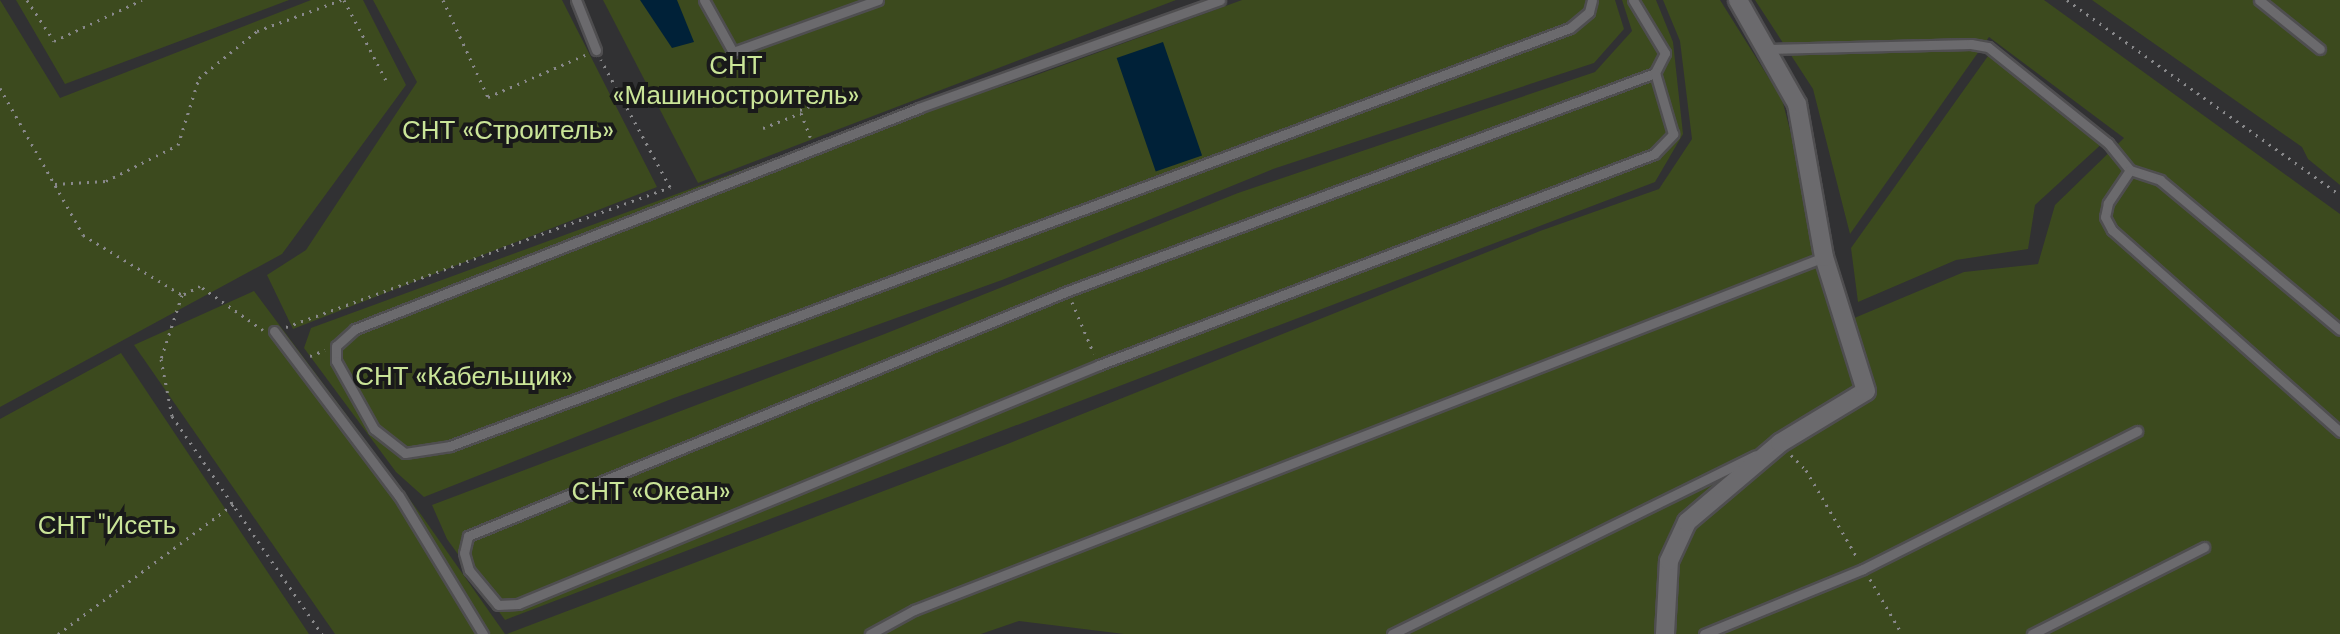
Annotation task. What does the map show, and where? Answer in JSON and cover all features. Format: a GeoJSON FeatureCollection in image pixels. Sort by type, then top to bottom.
{"type":"FeatureCollection","features":[{"type":"Feature","properties":{"kind":"street"},"geometry":{"type":"LineString","coordinates":[[1665,634],[1669,561],[1687,522],[1780,443],[1866,391],[1824,257],[1797,104],[1738,0]]}},
{"type":"Feature","properties":{"kind":"lane"},"geometry":{"type":"LineString","coordinates":[[576,0],[596,50]]}},
{"type":"Feature","properties":{"kind":"lane"},"geometry":{"type":"LineString","coordinates":[[704,0],[733,52],[878,0]]}},
{"type":"Feature","properties":{"kind":"lane"},"geometry":{"type":"LineString","coordinates":[[1220,0],[675,202],[355,329],[336,346],[336,361],[374,429],[405,453],[450,446],[1570,28],[1589,12],[1592,0]]}},
{"type":"Feature","properties":{"kind":"lane"},"geometry":{"type":"LineString","coordinates":[[1633,0],[1665,53],[1655,73],[1673,134],[1654,154],[1099,365],[518,604],[498,605],[469,570],[464,553],[468,536],[1068,291],[1655,73]]}},
{"type":"Feature","properties":{"kind":"lane"},"geometry":{"type":"LineString","coordinates":[[2259,0],[2320,49]]}},
{"type":"Feature","properties":{"kind":"lane"},"geometry":{"type":"LineString","coordinates":[[1768,49],[1988,47],[2108,143],[2130,170],[2160,180],[2340,330]]}},
{"type":"Feature","properties":{"kind":"lane"},"geometry":{"type":"LineString","coordinates":[[2130,170],[2108,203],[2105,217],[2112,230],[2340,432]]}},
{"type":"Feature","properties":{"kind":"lane"},"geometry":{"type":"LineString","coordinates":[[870,634],[914,610],[1824,257]]}},
{"type":"Feature","properties":{"kind":"lane"},"geometry":{"type":"LineString","coordinates":[[274,331],[399,496],[483,634]]}},
{"type":"Feature","properties":{"kind":"lane"},"geometry":{"type":"LineString","coordinates":[[1704,634],[1863,569],[2137,431]]}},
{"type":"Feature","properties":{"kind":"lane"},"geometry":{"type":"LineString","coordinates":[[1392,634],[1780,443]]}},
{"type":"Feature","properties":{"kind":"lane"},"geometry":{"type":"LineString","coordinates":[[2032,634],[2204,547]]}},
{"type":"Feature","properties":{"kind":"path"},"geometry":{"type":"LineString","coordinates":[[27,0],[54,41],[142,0]]}},
{"type":"Feature","properties":{"kind":"path"},"geometry":{"type":"LineString","coordinates":[[55,184],[106,181],[178,145],[199,78],[257,31],[343,0],[386,80]]}},
{"type":"Feature","properties":{"kind":"path"},"geometry":{"type":"LineString","coordinates":[[443,0],[488,97],[596,50]]}},
{"type":"Feature","properties":{"kind":"path"},"geometry":{"type":"LineString","coordinates":[[2067,0],[2340,195]]}},
{"type":"Feature","properties":{"kind":"path"},"geometry":{"type":"LineString","coordinates":[[0,88],[83,235],[182,295]]}},
{"type":"Feature","properties":{"kind":"path"},"geometry":{"type":"LineString","coordinates":[[796,97],[812,141]]}},
{"type":"Feature","properties":{"kind":"path"},"geometry":{"type":"LineString","coordinates":[[763,128],[825,100]]}},
{"type":"Feature","properties":{"kind":"path"},"geometry":{"type":"LineString","coordinates":[[1068,291],[1099,365]]}},
{"type":"Feature","properties":{"kind":"path"},"geometry":{"type":"LineString","coordinates":[[296,361],[336,346]]}},
{"type":"Feature","properties":{"kind":"path"},"geometry":{"type":"LineString","coordinates":[[1780,443],[1806,470],[1902,634]]}},
{"type":"Feature","properties":{"kind":"path"},"geometry":{"type":"LineString","coordinates":[[58,634],[234,504]]}},
{"type":"Feature","properties":{"kind":"green space"},"geometry":{"type":"Polygon","coordinates":[[[0,0],[60,98],[311,0],[363,0],[406,85],[282,254],[0,407],[0,0]]]}},
{"type":"Feature","properties":{"kind":"green space"},"geometry":{"type":"Polygon","coordinates":[[[16,0],[289,0],[65,84],[16,0]]]}},
{"type":"Feature","properties":{"kind":"green space","name":"СНТ «Строитель»"},"geometry":{"type":"Polygon","coordinates":[[[373,0],[562,0],[657,187],[293,329],[267,275],[306,250],[417,82],[373,0]]]}},
{"type":"Feature","properties":{"kind":"green space","name":"СНТ «Машиностроитель»"},"geometry":{"type":"Polygon","coordinates":[[[603,0],[1176,0],[698,183],[603,0]]]}},
{"type":"Feature","properties":{"kind":"green space","name":"СНТ «Кабельщик»"},"geometry":{"type":"Polygon","coordinates":[[[1242,0],[1615,0],[1624,29],[1594,63],[1273,169],[1002,280],[674,398],[424,497],[396,472],[304,348],[311,328],[775,158],[1028,78],[1242,0]]]}},
{"type":"Feature","properties":{"kind":"green space","name":"СНТ «Океан»"},"geometry":{"type":"Polygon","coordinates":[[[1622,0],[1656,0],[1673,42],[1683,134],[1655,182],[505,620],[447,539],[432,505],[882,335],[1238,193],[1595,72],[1632,31],[1622,0]]]}},
{"type":"Feature","properties":{"kind":"green space"},"geometry":{"type":"Polygon","coordinates":[[[1663,0],[1720,0],[1782,99],[1840,324],[1964,272],[2038,264],[2055,205],[2124,138],[1989,37],[1850,234],[1813,89],[1755,0],[2044,0],[2340,214],[2340,634],[1124,634],[1019,621],[981,634],[507,634],[1010,443],[1540,231],[1659,189],[1692,139],[1680,41],[1663,0]]]}},
{"type":"Feature","properties":{"kind":"green space"},"geometry":{"type":"Polygon","coordinates":[[[2092,0],[2340,0],[2340,185],[2308,159],[2302,147],[2092,0]]]}},
{"type":"Feature","properties":{"kind":"green space"},"geometry":{"type":"Polygon","coordinates":[[[1993,49],[2106,140],[2035,205],[2028,249],[1956,260],[1858,302],[1851,248],[1993,49]]]}},
{"type":"Feature","properties":{"kind":"green space"},"geometry":{"type":"Polygon","coordinates":[[[254,291],[422,516],[505,634],[335,634],[134,345],[254,291]]]}},
{"type":"Feature","properties":{"kind":"green space","name":"СНТ \"Исеть"},"geometry":{"type":"Polygon","coordinates":[[[121,353],[309,634],[0,634],[0,419],[121,353]]]}},
{"type":"Feature","properties":{"kind":"water"},"geometry":{"type":"Polygon","coordinates":[[[640,0],[677,0],[694,42],[672,48],[640,0]]]}},
{"type":"Feature","properties":{"kind":"water"},"geometry":{"type":"Polygon","coordinates":[[[1163,42],[1202,155],[1156,171],[1117,58],[1163,42]]]}}]}
